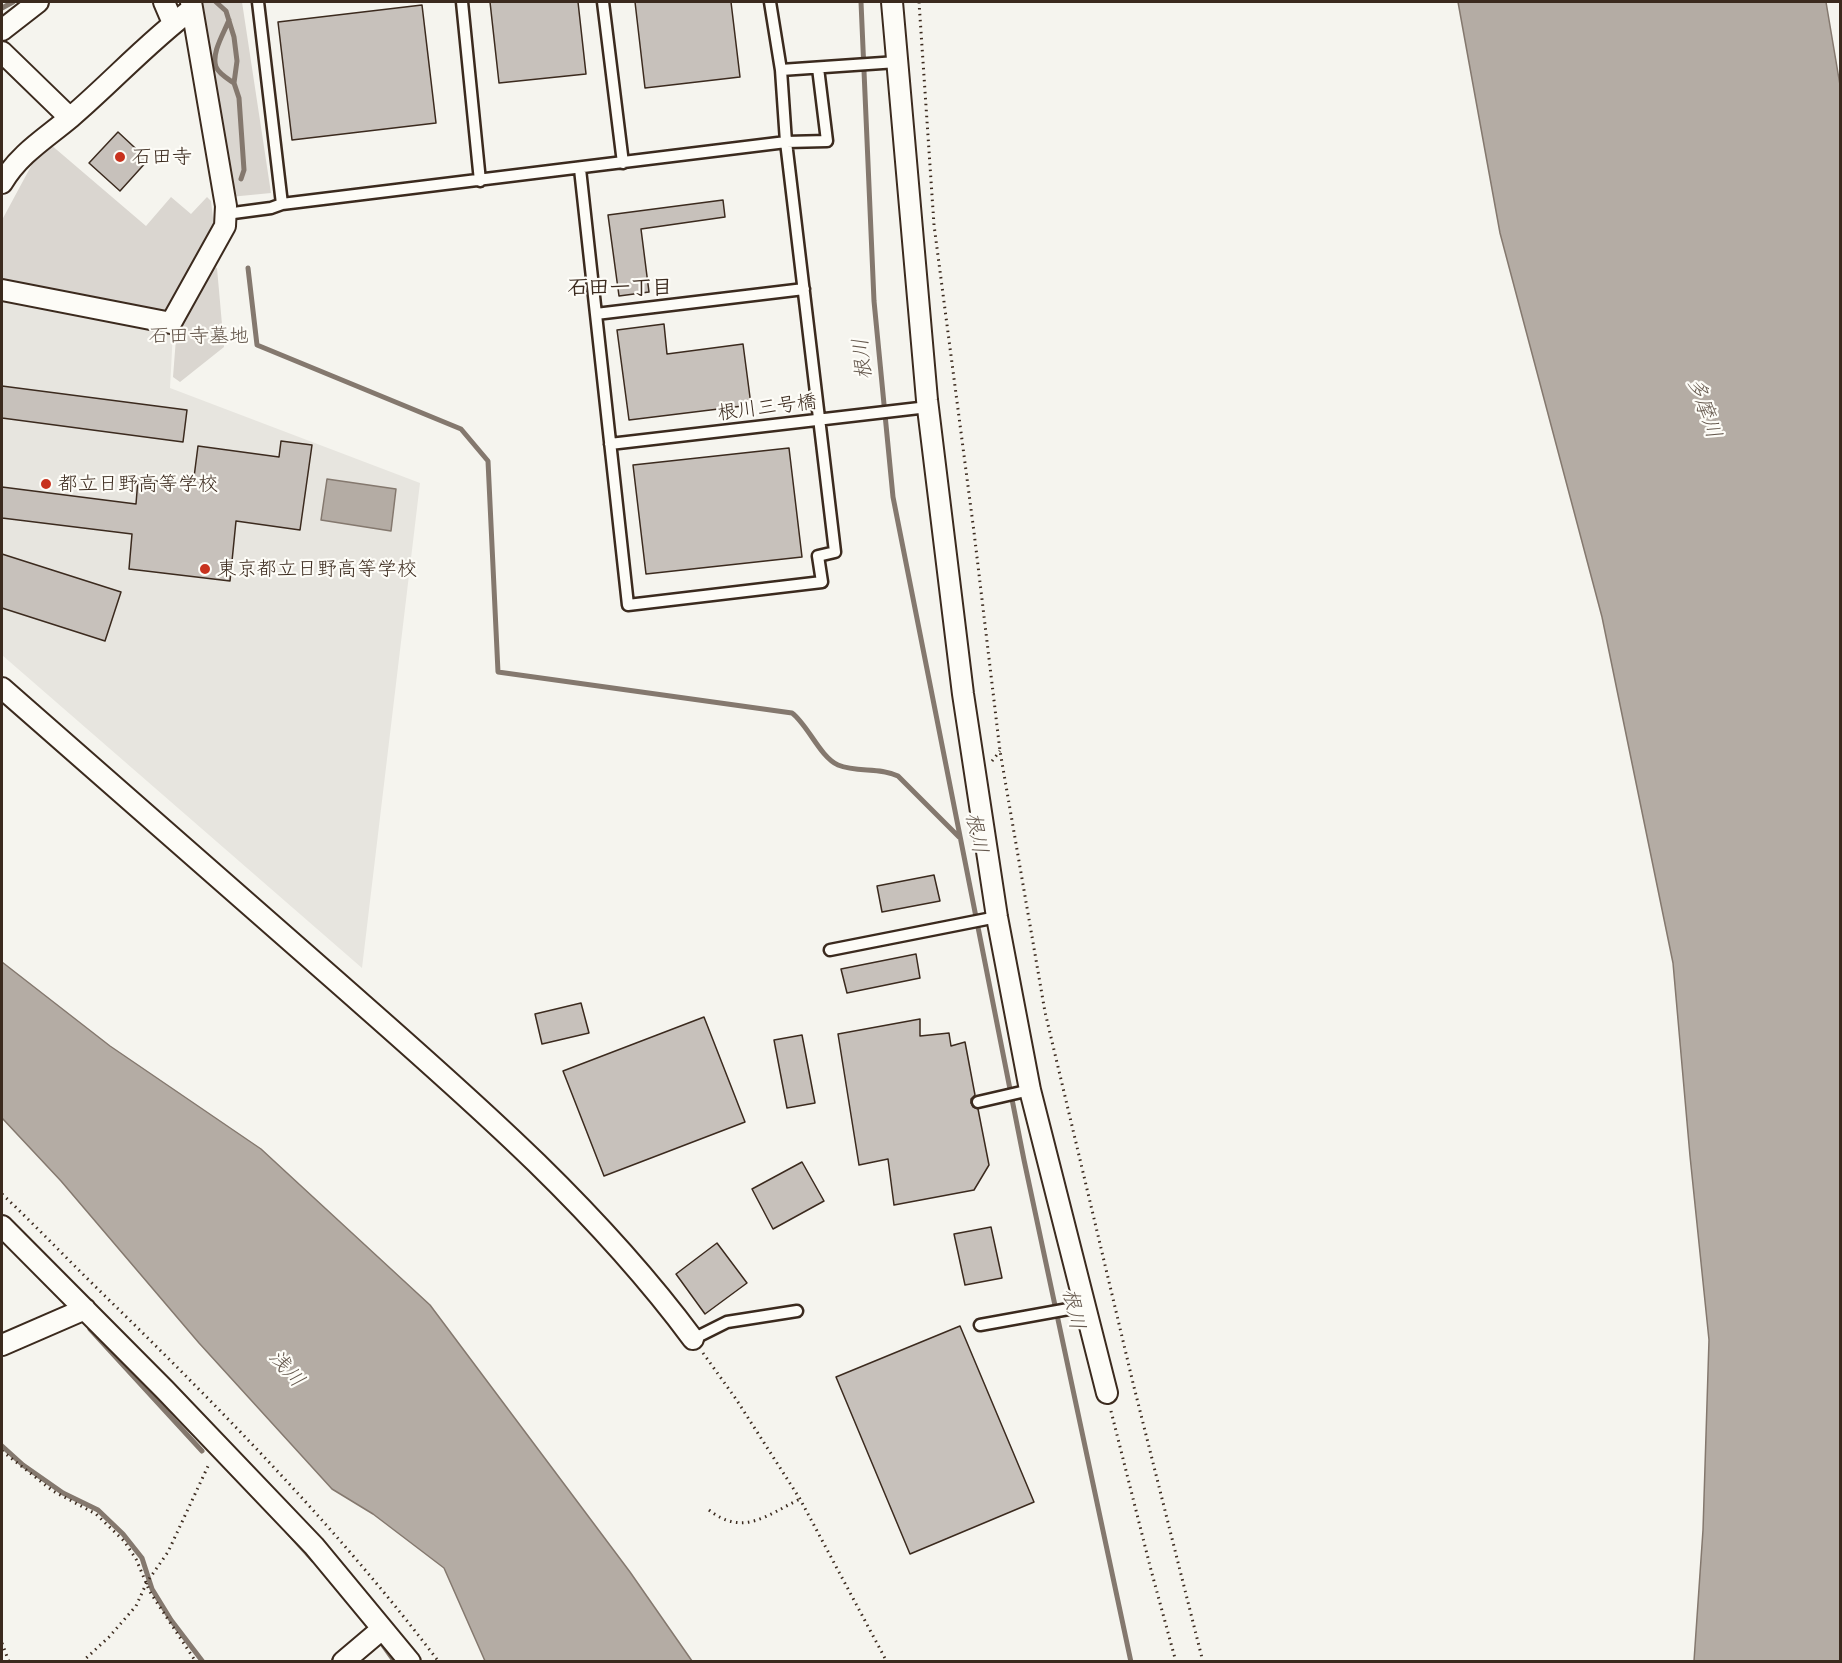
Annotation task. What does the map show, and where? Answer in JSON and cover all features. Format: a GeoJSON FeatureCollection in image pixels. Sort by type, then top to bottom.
{"type":"FeatureCollection","features":[{"type":"Feature","properties":{"kind":"street"},"geometry":{"type":"LineString","coordinates":[[2,30],[38,2]]}},
{"type":"Feature","properties":{"kind":"street"},"geometry":{"type":"LineString","coordinates":[[164,2],[173,23]]}},
{"type":"Feature","properties":{"kind":"street"},"geometry":{"type":"LineString","coordinates":[[892,2],[888,63],[927,407],[990,918],[1026,1091],[1076,1310],[1107,1393]]}},
{"type":"Feature","properties":{"kind":"street"},"geometry":{"type":"LineString","coordinates":[[2,183],[9,170],[36,143],[70,118],[191,5]]}},
{"type":"Feature","properties":{"kind":"street"},"geometry":{"type":"LineString","coordinates":[[2,290],[171,323],[225,225],[226,214],[191,5]]}},
{"type":"Feature","properties":{"kind":"street"},"geometry":{"type":"LineString","coordinates":[[2,51],[70,118]]}},
{"type":"Feature","properties":{"kind":"street"},"geometry":{"type":"LineString","coordinates":[[2,688],[513,1139],[613,1241],[662,1296],[693,1339]]}},
{"type":"Feature","properties":{"kind":"street"},"geometry":{"type":"LineString","coordinates":[[2,1226],[314,1546],[410,1662]]}},
{"type":"Feature","properties":{"kind":"street"},"geometry":{"type":"LineString","coordinates":[[2,1345],[85,1309]]}},
{"type":"Feature","properties":{"kind":"street"},"geometry":{"type":"LineString","coordinates":[[343,1662],[382,1629]]}},
{"type":"Feature","properties":{"kind":"lane"},"geometry":{"type":"LineString","coordinates":[[258,2],[282,204]]}},
{"type":"Feature","properties":{"kind":"lane"},"geometry":{"type":"LineString","coordinates":[[462,2],[480,181]]}},
{"type":"Feature","properties":{"kind":"lane"},"geometry":{"type":"LineString","coordinates":[[603,2],[623,163]]}},
{"type":"Feature","properties":{"kind":"lane"},"geometry":{"type":"LineString","coordinates":[[580,169],[628,605],[822,582],[818,556],[836,552],[786,142],[781,70],[771,2]]}},
{"type":"Feature","properties":{"kind":"lane"},"geometry":{"type":"LineString","coordinates":[[781,70],[888,63]]}},
{"type":"Feature","properties":{"kind":"lane"},"geometry":{"type":"LineString","coordinates":[[226,214],[271,208],[282,204],[786,142],[827,141],[818,68]]}},
{"type":"Feature","properties":{"kind":"lane"},"geometry":{"type":"LineString","coordinates":[[596,314],[804,289]]}},
{"type":"Feature","properties":{"kind":"lane","name":"根川三号橋"},"geometry":{"type":"LineString","coordinates":[[610,444],[927,407]]}},
{"type":"Feature","properties":{"kind":"lane"},"geometry":{"type":"LineString","coordinates":[[830,950],[990,918]]}},
{"type":"Feature","properties":{"kind":"lane"},"geometry":{"type":"LineString","coordinates":[[978,1102],[1026,1091]]}},
{"type":"Feature","properties":{"kind":"lane"},"geometry":{"type":"LineString","coordinates":[[980,1325],[1076,1310]]}},
{"type":"Feature","properties":{"kind":"lane"},"geometry":{"type":"LineString","coordinates":[[693,1339],[727,1322],[797,1311]]}},
{"type":"Feature","properties":{"kind":"path"},"geometry":{"type":"LineString","coordinates":[[919,2],[934,225],[1000,751],[1045,1012],[1133,1383],[1203,1662]]}},
{"type":"Feature","properties":{"kind":"path"},"geometry":{"type":"LineString","coordinates":[[2,1194],[145,1335],[284,1478],[400,1610],[439,1662]]}},
{"type":"Feature","properties":{"kind":"path"},"geometry":{"type":"LineString","coordinates":[[693,1339],[736,1399],[800,1499],[887,1662]]}},
{"type":"Feature","properties":{"kind":"path"},"geometry":{"type":"LineString","coordinates":[[1107,1393],[1176,1662]]}},
{"type":"Feature","properties":{"kind":"path"},"geometry":{"type":"LineString","coordinates":[[82,1662],[136,1606],[147,1582],[168,1552],[218,1445]]}},
{"type":"Feature","properties":{"kind":"path"},"geometry":{"type":"LineString","coordinates":[[2,1452],[53,1491],[96,1514],[124,1540],[136,1559],[150,1592],[196,1662]]}},
{"type":"Feature","properties":{"kind":"path"},"geometry":{"type":"LineString","coordinates":[[709,1510],[722,1520],[738,1524],[752,1522],[800,1499]]}},
{"type":"Feature","properties":{"kind":"path"},"geometry":{"type":"LineString","coordinates":[[2,1643],[9,1662]]}},
{"type":"Feature","properties":{"kind":"shaded area","name":"東京都立日野高等学校"},"geometry":{"type":"Polygon","coordinates":[[[2,301],[173,332],[170,388],[420,483],[362,968],[2,655],[2,301]]]}},
{"type":"Feature","properties":{"kind":"green space"},"geometry":{"type":"Polygon","coordinates":[[[203,2],[242,2],[271,193],[230,197],[203,2]]]}},
{"type":"Feature","properties":{"kind":"green space"},"geometry":{"type":"Polygon","coordinates":[[[50,144],[146,226],[171,197],[191,214],[207,197],[211,201],[214,226],[167,310],[158,314],[2,286],[2,220],[37,155],[50,144]]]}},
{"type":"Feature","properties":{"kind":"green space","name":"石田寺墓地"},"geometry":{"type":"Polygon","coordinates":[[[210,266],[217,268],[224,347],[180,382],[173,377],[177,325],[210,266]]]}},
{"type":"Feature","properties":{"kind":"water","name":"多摩川"},"geometry":{"type":"Polygon","coordinates":[[[1458,2],[1826,2],[1840,85],[1840,1661],[1694,1661],[1703,1530],[1709,1340],[1673,963],[1602,617],[1500,233],[1458,2]]]}},
{"type":"Feature","properties":{"kind":"water"},"geometry":{"type":"Polygon","coordinates":[[[327,479],[396,489],[391,531],[321,520],[327,479]]]}},
{"type":"Feature","properties":{"kind":"water","name":"浅川"},"geometry":{"type":"Polygon","coordinates":[[[2,962],[110,1046],[261,1149],[430,1305],[630,1572],[692,1661],[485,1661],[444,1568],[373,1514],[332,1489],[199,1343],[61,1181],[2,1118],[2,962]]]}},
{"type":"Feature","properties":{"kind":"building"},"geometry":{"type":"Polygon","coordinates":[[[490,2],[578,2],[586,74],[499,83],[490,2]]]}},
{"type":"Feature","properties":{"kind":"building"},"geometry":{"type":"Polygon","coordinates":[[[635,2],[731,2],[740,77],[645,88],[635,2]]]}},
{"type":"Feature","properties":{"kind":"building"},"geometry":{"type":"Polygon","coordinates":[[[422,5],[436,123],[292,140],[278,22],[422,5]]]}},
{"type":"Feature","properties":{"kind":"building"},"geometry":{"type":"Polygon","coordinates":[[[118,132],[148,160],[120,191],[89,163],[118,132]]]}},
{"type":"Feature","properties":{"kind":"building"},"geometry":{"type":"Polygon","coordinates":[[[723,200],[725,217],[641,229],[649,292],[619,296],[608,215],[723,200]]]}},
{"type":"Feature","properties":{"kind":"building"},"geometry":{"type":"Polygon","coordinates":[[[664,324],[667,354],[743,344],[751,405],[629,420],[617,330],[664,324]]]}},
{"type":"Feature","properties":{"kind":"building"},"geometry":{"type":"Polygon","coordinates":[[[2,386],[187,410],[183,442],[2,418],[2,386]]]}},
{"type":"Feature","properties":{"kind":"building"},"geometry":{"type":"Polygon","coordinates":[[[281,441],[312,445],[300,530],[236,521],[230,581],[129,569],[132,534],[2,518],[2,487],[136,504],[138,479],[193,485],[198,446],[279,457],[281,441]]]}},
{"type":"Feature","properties":{"kind":"building"},"geometry":{"type":"Polygon","coordinates":[[[789,448],[802,557],[646,574],[633,465],[789,448]]]}},
{"type":"Feature","properties":{"kind":"building"},"geometry":{"type":"Polygon","coordinates":[[[2,554],[121,592],[105,641],[2,608],[2,554]]]}},
{"type":"Feature","properties":{"kind":"building"},"geometry":{"type":"Polygon","coordinates":[[[934,875],[940,901],[882,912],[877,886],[934,875]]]}},
{"type":"Feature","properties":{"kind":"building"},"geometry":{"type":"Polygon","coordinates":[[[916,954],[920,978],[847,993],[841,969],[916,954]]]}},
{"type":"Feature","properties":{"kind":"building"},"geometry":{"type":"Polygon","coordinates":[[[581,1003],[589,1033],[542,1044],[535,1014],[581,1003]]]}},
{"type":"Feature","properties":{"kind":"building"},"geometry":{"type":"Polygon","coordinates":[[[704,1017],[745,1122],[604,1176],[563,1071],[704,1017]]]}},
{"type":"Feature","properties":{"kind":"building"},"geometry":{"type":"Polygon","coordinates":[[[920,1019],[920,1036],[949,1033],[951,1046],[965,1042],[975,1095],[971,1103],[978,1109],[989,1165],[974,1190],[894,1205],[888,1159],[859,1165],[838,1034],[920,1019]]]}},
{"type":"Feature","properties":{"kind":"building"},"geometry":{"type":"Polygon","coordinates":[[[802,1035],[815,1103],[787,1108],[774,1040],[802,1035]]]}},
{"type":"Feature","properties":{"kind":"building"},"geometry":{"type":"Polygon","coordinates":[[[802,1162],[824,1201],[773,1229],[752,1189],[802,1162]]]}},
{"type":"Feature","properties":{"kind":"building"},"geometry":{"type":"Polygon","coordinates":[[[991,1227],[1002,1278],[965,1285],[954,1234],[991,1227]]]}},
{"type":"Feature","properties":{"kind":"building"},"geometry":{"type":"Polygon","coordinates":[[[717,1243],[747,1283],[705,1314],[676,1274],[717,1243]]]}},
{"type":"Feature","properties":{"kind":"building"},"geometry":{"type":"Polygon","coordinates":[[[960,1326],[1034,1502],[910,1554],[836,1377],[960,1326]]]}},
{"type":"Feature","properties":{"kind":"waterway"},"geometry":{"type":"LineString","coordinates":[[2,8],[13,2]]}},
{"type":"Feature","properties":{"kind":"waterway"},"geometry":{"type":"LineString","coordinates":[[216,2],[226,11],[234,37],[237,61],[234,83],[239,98],[244,170],[241,179]]}},
{"type":"Feature","properties":{"kind":"waterway","name":"根川"},"geometry":{"type":"LineString","coordinates":[[861,2],[874,301],[893,497],[1024,1160],[1131,1662]]}},
{"type":"Feature","properties":{"kind":"waterway"},"geometry":{"type":"LineString","coordinates":[[229,20],[221,37],[215,61],[219,72],[234,83]]}},
{"type":"Feature","properties":{"kind":"waterway"},"geometry":{"type":"LineString","coordinates":[[248,268],[257,345],[461,429],[488,461],[498,672],[792,713],[832,761],[853,769],[891,773],[898,776],[959,837]]}},
{"type":"Feature","properties":{"kind":"waterway"},"geometry":{"type":"LineString","coordinates":[[90,1329],[202,1451]]}},
{"type":"Feature","properties":{"kind":"waterway"},"geometry":{"type":"LineString","coordinates":[[2,1446],[23,1465],[63,1493],[98,1510],[123,1534],[142,1558],[152,1589],[171,1620],[203,1662]]}},
{"type":"Feature","properties":{"kind":"waterway"},"geometry":{"type":"LineString","coordinates":[[287,1531],[313,1560]]}},
{"type":"Feature","properties":{"kind":"waterway"},"geometry":{"type":"LineString","coordinates":[[380,1641],[395,1662]]}},
{"type":"Feature","properties":{"kind":"place","name":"石田寺"},"geometry":{"type":"Point","coordinates":[120,157]}},
{"type":"Feature","properties":{"kind":"place","name":"都立日野高等学校"},"geometry":{"type":"Point","coordinates":[46,484]}},
{"type":"Feature","properties":{"kind":"place","name":"東京都立日野高等学校"},"geometry":{"type":"Point","coordinates":[205,569]}},
{"type":"Feature","properties":{"kind":"district","name":"石田一丁目"},"geometry":{"type":"Point","coordinates":[620,288]}}]}
